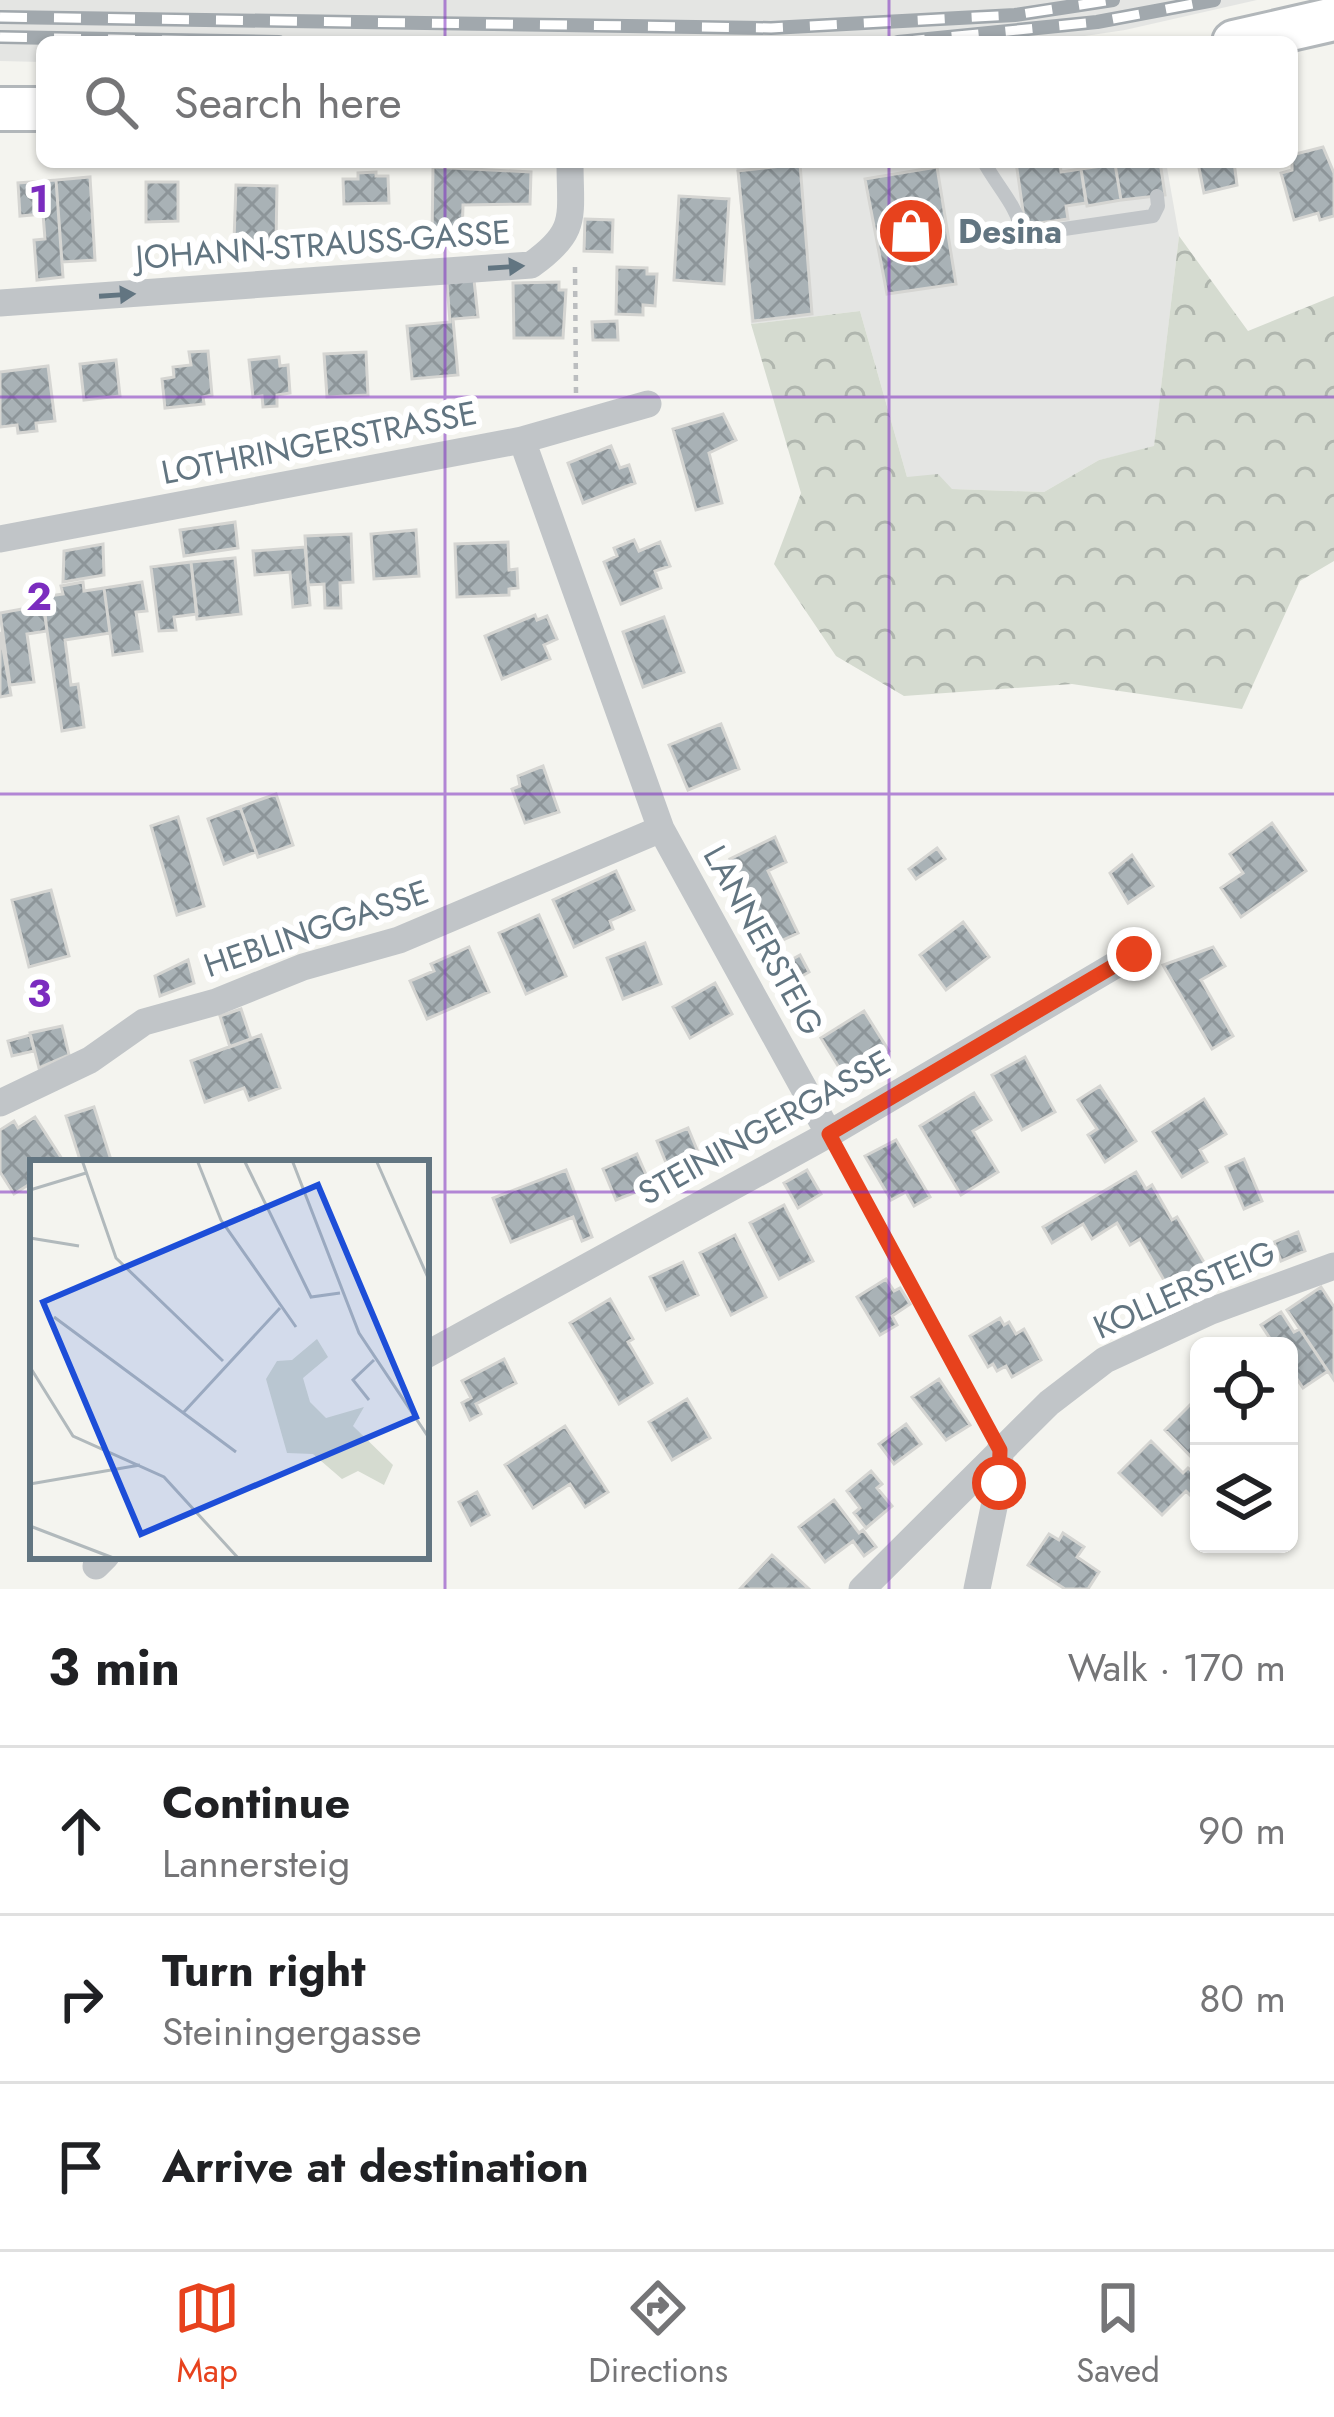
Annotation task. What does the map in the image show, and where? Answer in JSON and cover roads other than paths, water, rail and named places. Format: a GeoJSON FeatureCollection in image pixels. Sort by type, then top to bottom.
{"type":"FeatureCollection","features":[{"type":"Feature","properties":{"kind":"main road"},"geometry":{"type":"LineString","coordinates":[[1260,36],[1334,19]]}},
{"type":"Feature","properties":{"kind":"street","name":"JOHANN-STRAUSS-GASSE"},"geometry":{"type":"LineString","coordinates":[[0,303],[531,266],[560,245],[570,225],[570,168]]}},
{"type":"Feature","properties":{"kind":"street","name":"LOTHRINGERSTRASSE"},"geometry":{"type":"LineString","coordinates":[[0,538],[523,440],[648,404]]}},
{"type":"Feature","properties":{"kind":"street","name":"LANNERSTEIG"},"geometry":{"type":"LineString","coordinates":[[523,440],[661,829],[829,1134]]}},
{"type":"Feature","properties":{"kind":"street","name":"HEBLINGGASSE"},"geometry":{"type":"LineString","coordinates":[[0,1103],[90,1060],[144,1022],[216,1002],[303,967],[399,940],[661,829]]}},
{"type":"Feature","properties":{"kind":"street","name":"STEININGERGASSE"},"geometry":{"type":"LineString","coordinates":[[429,1353],[829,1134],[1134,954]]}},
{"type":"Feature","properties":{"kind":"street","name":"KOLLERSTEIG"},"geometry":{"type":"LineString","coordinates":[[862,1589],[1049,1403],[1106,1360],[1210,1311],[1334,1266]]}},
{"type":"Feature","properties":{"kind":"street"},"geometry":{"type":"LineString","coordinates":[[976,1589],[999,1483],[1000,1450]]}},
{"type":"Feature","properties":{"kind":"lane"},"geometry":{"type":"LineString","coordinates":[[988,168],[1011,199],[1023,235],[1153,216],[1157,196]]}},
{"type":"Feature","properties":{"kind":"railway"},"geometry":{"type":"LineString","coordinates":[[0,17],[771,28],[1015,15],[1113,0]]}},
{"type":"Feature","properties":{"kind":"railway"},"geometry":{"type":"LineString","coordinates":[[958,36],[1097,22],[1214,0]]}},
{"type":"Feature","properties":{"kind":"railway"},"geometry":{"type":"LineString","coordinates":[[0,37],[36,38]]}},
{"type":"Feature","properties":{"kind":"place","name":"Desina"},"geometry":{"type":"Point","coordinates":[911,231]}}]}
